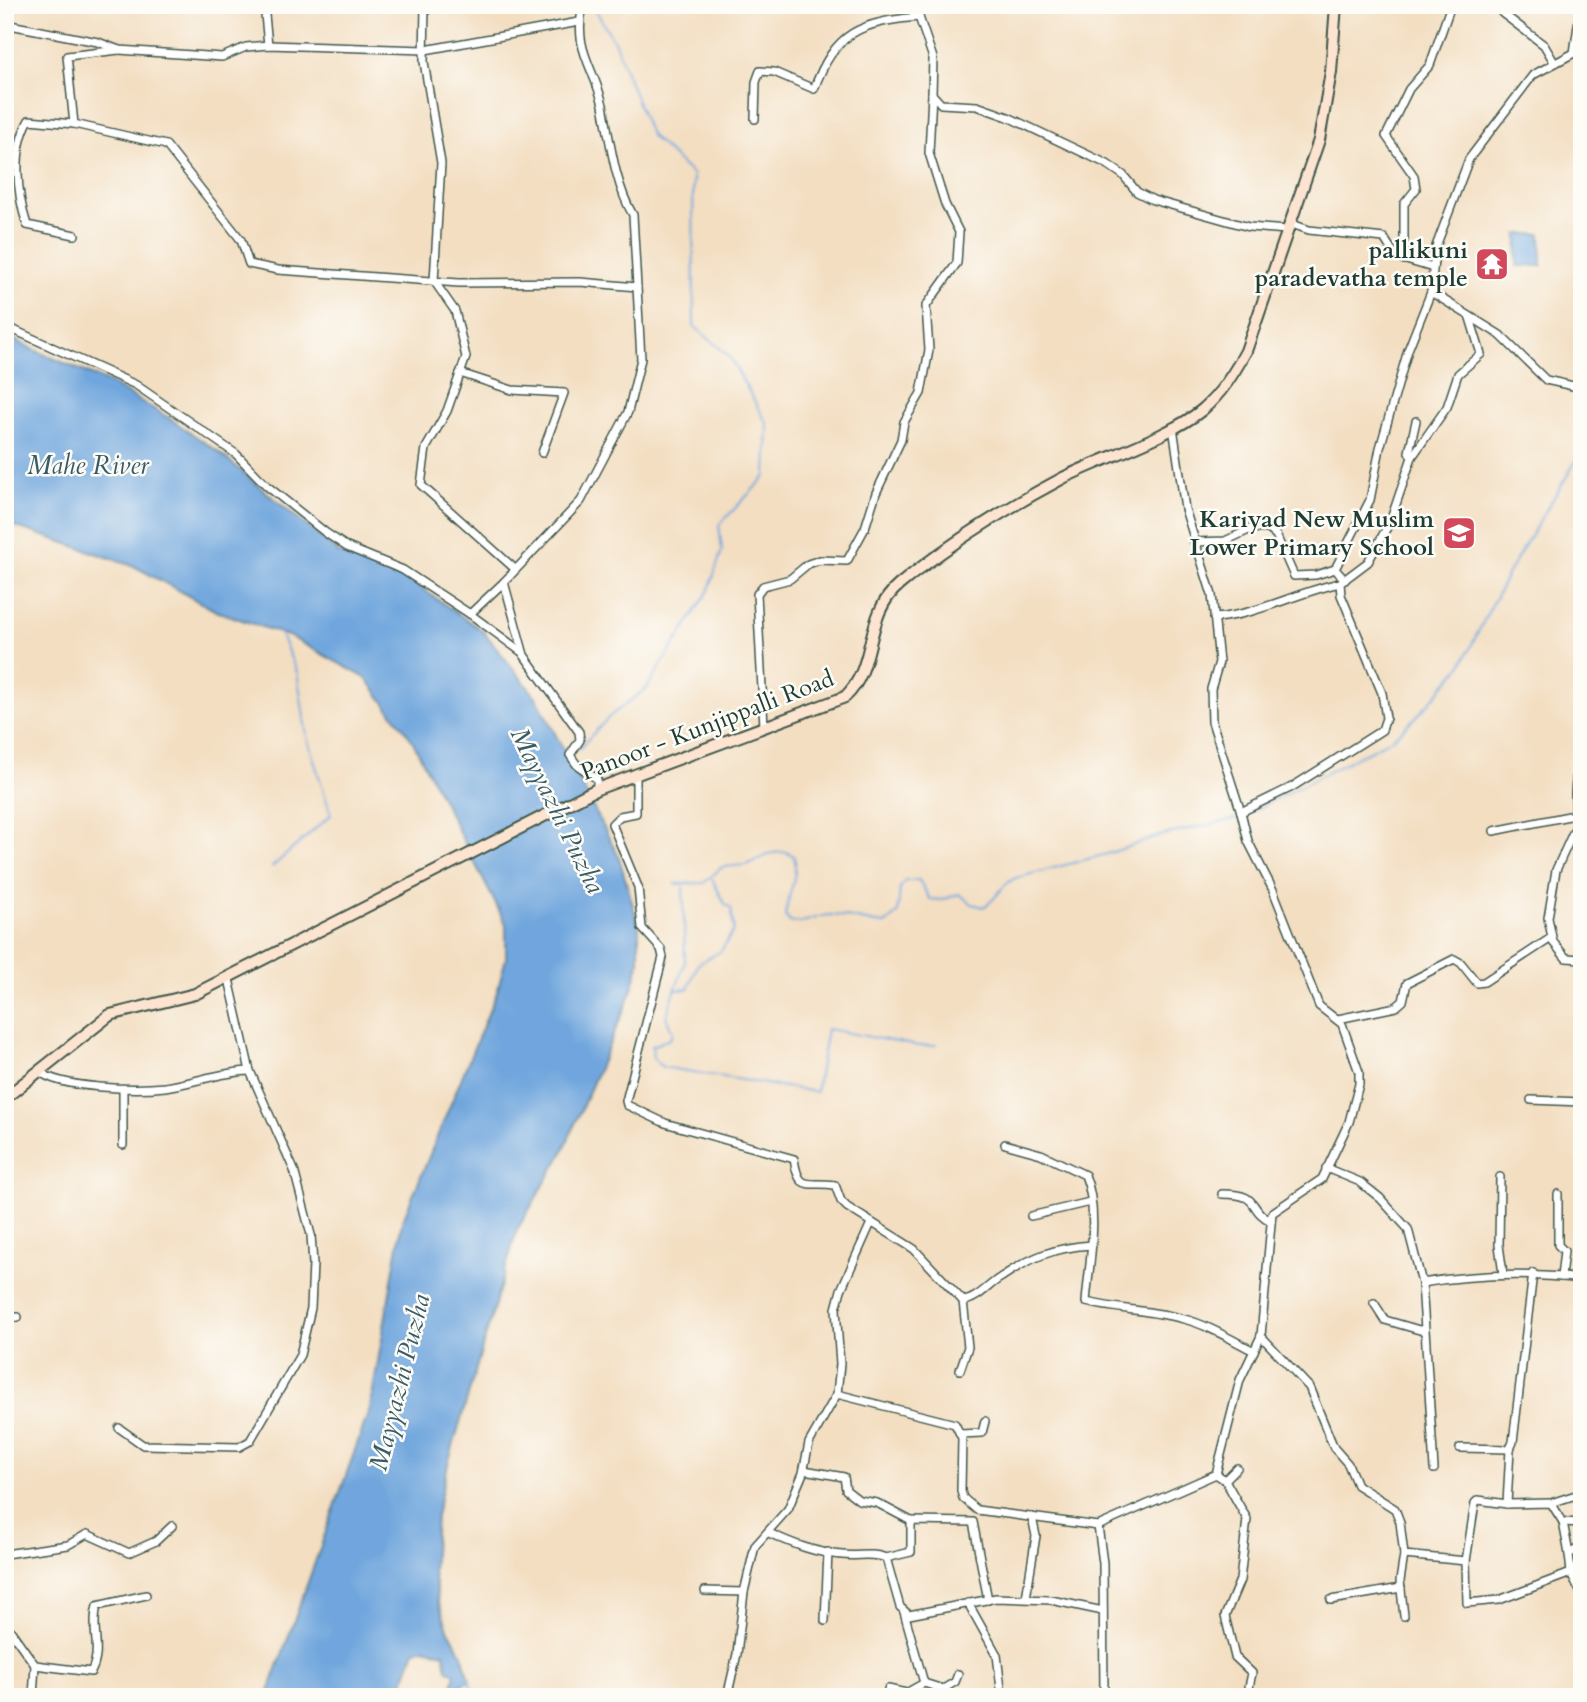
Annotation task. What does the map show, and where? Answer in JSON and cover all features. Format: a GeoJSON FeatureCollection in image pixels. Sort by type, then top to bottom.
{"type":"FeatureCollection","features":[{"type":"Feature","properties":{"kind":"main road","name":"Panoor - Kunjippalli Road"},"geometry":{"type":"LineString","coordinates":[[5,1098],[110,1015],[195,994],[229,979],[466,854],[597,789],[764,726],[829,705],[852,690],[866,663],[877,612],[883,601],[964,534],[1065,478],[1200,412],[1215,397],[1247,351],[1319,141],[1331,72],[1336,5]]}},
{"type":"Feature","properties":{"kind":"street"},"geometry":{"type":"LineString","coordinates":[[264,5],[268,45]]}},
{"type":"Feature","properties":{"kind":"street"},"geometry":{"type":"LineString","coordinates":[[425,5],[424,62],[441,163],[434,281],[454,311],[466,357],[447,411],[426,448],[421,485],[515,569]]}},
{"type":"Feature","properties":{"kind":"street"},"geometry":{"type":"LineString","coordinates":[[470,614],[581,501],[628,412],[641,359],[633,215],[621,195],[602,103],[583,57],[579,22],[583,5]]}},
{"type":"Feature","properties":{"kind":"street"},"geometry":{"type":"LineString","coordinates":[[764,726],[757,594],[762,586],[790,579],[807,564],[820,560],[847,561],[865,527],[876,493],[901,440],[904,422],[922,393],[929,351],[926,306],[957,263],[959,232],[945,204],[929,153],[932,51],[919,18],[920,5]]}},
{"type":"Feature","properties":{"kind":"street"},"geometry":{"type":"LineString","coordinates":[[1404,260],[1404,204],[1416,189],[1414,176],[1386,136],[1409,89],[1430,65],[1451,5]]}},
{"type":"Feature","properties":{"kind":"street"},"geometry":{"type":"LineString","coordinates":[[1194,542],[1224,541],[1253,528],[1268,528],[1276,536],[1294,576],[1316,575],[1335,569],[1370,500],[1380,448],[1408,350],[1431,292],[1435,249],[1469,159],[1533,75],[1574,52],[1581,5]]}},
{"type":"Feature","properties":{"kind":"street"},"geometry":{"type":"LineString","coordinates":[[1502,13],[1544,45],[1554,62]]}},
{"type":"Feature","properties":{"kind":"street"},"geometry":{"type":"LineString","coordinates":[[5,16],[10,25],[98,42],[118,50]]}},
{"type":"Feature","properties":{"kind":"street"},"geometry":{"type":"LineString","coordinates":[[755,119],[756,82],[760,71],[774,72],[814,89],[827,58],[849,35],[867,25],[889,19],[919,18]]}},
{"type":"Feature","properties":{"kind":"street"},"geometry":{"type":"LineString","coordinates":[[74,124],[67,56],[118,50],[222,57],[246,47],[268,45],[425,50],[579,22]]}},
{"type":"Feature","properties":{"kind":"street"},"geometry":{"type":"LineString","coordinates":[[932,94],[946,105],[976,106],[1008,117],[1092,156],[1123,175],[1143,197],[1250,227],[1288,227],[1384,238],[1392,254],[1433,268]]}},
{"type":"Feature","properties":{"kind":"street"},"geometry":{"type":"LineString","coordinates":[[75,235],[27,225],[18,172],[23,138],[30,120],[74,124],[166,145],[241,240],[249,264],[278,270],[434,281],[516,284],[580,282],[637,287]]}},
{"type":"Feature","properties":{"kind":"street"},"geometry":{"type":"LineString","coordinates":[[1431,292],[1500,335],[1546,380],[1582,388]]}},
{"type":"Feature","properties":{"kind":"street"},"geometry":{"type":"LineString","coordinates":[[1214,618],[1255,612],[1311,589],[1343,582],[1368,562],[1390,522],[1412,457],[1447,407],[1458,374],[1480,358],[1470,318]]}},
{"type":"Feature","properties":{"kind":"street"},"geometry":{"type":"LineString","coordinates":[[5,326],[136,385],[236,454],[267,486],[326,533],[347,547],[403,570],[470,614],[524,655],[579,732],[579,740],[570,755],[577,765],[597,779],[597,789]]}},
{"type":"Feature","properties":{"kind":"street"},"geometry":{"type":"LineString","coordinates":[[460,373],[512,390],[564,393],[542,453]]}},
{"type":"Feature","properties":{"kind":"street"},"geometry":{"type":"LineString","coordinates":[[1412,457],[1409,452],[1416,421]]}},
{"type":"Feature","properties":{"kind":"street"},"geometry":{"type":"LineString","coordinates":[[1173,427],[1181,491],[1194,542],[1212,595],[1219,662],[1211,689],[1210,712],[1248,841],[1273,890],[1319,1006],[1338,1019],[1359,1072],[1359,1084],[1349,1122],[1322,1179],[1272,1213],[1262,1336],[1240,1380],[1216,1474]]}},
{"type":"Feature","properties":{"kind":"street"},"geometry":{"type":"LineString","coordinates":[[1242,815],[1382,730],[1386,708],[1341,595],[1343,582],[1335,569]]}},
{"type":"Feature","properties":{"kind":"street"},"geometry":{"type":"LineString","coordinates":[[504,582],[524,655]]}},
{"type":"Feature","properties":{"kind":"street"},"geometry":{"type":"LineString","coordinates":[[1579,745],[1574,815],[1579,827],[1556,870],[1548,918],[1551,938],[1566,958],[1582,959]]}},
{"type":"Feature","properties":{"kind":"street"},"geometry":{"type":"LineString","coordinates":[[636,773],[636,813],[620,816],[612,824],[638,887],[642,928],[661,949],[663,957],[627,1105],[637,1112],[666,1123],[794,1159],[794,1170],[800,1181],[812,1185],[835,1185],[841,1201],[914,1249],[963,1301],[968,1347],[960,1370]]}},
{"type":"Feature","properties":{"kind":"street"},"geometry":{"type":"LineString","coordinates":[[1494,831],[1574,815]]}},
{"type":"Feature","properties":{"kind":"street"},"geometry":{"type":"LineString","coordinates":[[1338,1019],[1396,1007],[1403,1001],[1407,982],[1454,959],[1461,963],[1477,983],[1484,982],[1551,938]]}},
{"type":"Feature","properties":{"kind":"street"},"geometry":{"type":"LineString","coordinates":[[119,1428],[143,1445],[239,1447],[250,1441],[300,1355],[311,1308],[311,1235],[294,1170],[250,1070],[229,979]]}},
{"type":"Feature","properties":{"kind":"street"},"geometry":{"type":"LineString","coordinates":[[39,1071],[49,1080],[123,1089],[166,1087],[226,1072],[250,1070]]}},
{"type":"Feature","properties":{"kind":"street"},"geometry":{"type":"LineString","coordinates":[[123,1089],[123,1145]]}},
{"type":"Feature","properties":{"kind":"street"},"geometry":{"type":"LineString","coordinates":[[1531,1100],[1582,1102]]}},
{"type":"Feature","properties":{"kind":"street"},"geometry":{"type":"LineString","coordinates":[[1005,1144],[1041,1154],[1085,1175],[1090,1202],[1093,1267],[1086,1303],[1116,1310],[1139,1309],[1188,1320],[1254,1351]]}},
{"type":"Feature","properties":{"kind":"street"},"geometry":{"type":"LineString","coordinates":[[1326,1168],[1360,1182],[1403,1221],[1408,1229],[1422,1283],[1434,1469]]}},
{"type":"Feature","properties":{"kind":"street"},"geometry":{"type":"LineString","coordinates":[[1500,1177],[1499,1245],[1503,1274]]}},
{"type":"Feature","properties":{"kind":"street"},"geometry":{"type":"LineString","coordinates":[[1222,1195],[1244,1194],[1255,1203],[1264,1217],[1271,1221]]}},
{"type":"Feature","properties":{"kind":"street"},"geometry":{"type":"LineString","coordinates":[[1558,1194],[1558,1245],[1564,1251],[1561,1277]]}},
{"type":"Feature","properties":{"kind":"street"},"geometry":{"type":"LineString","coordinates":[[1031,1216],[1090,1202]]}},
{"type":"Feature","properties":{"kind":"street"},"geometry":{"type":"LineString","coordinates":[[727,1697],[737,1654],[744,1592],[755,1546],[788,1509],[804,1470],[810,1443],[837,1394],[840,1364],[836,1309],[841,1290],[871,1223]]}},
{"type":"Feature","properties":{"kind":"street"},"geometry":{"type":"LineString","coordinates":[[963,1301],[970,1301],[1000,1277],[1045,1252],[1062,1247],[1092,1245]]}},
{"type":"Feature","properties":{"kind":"street"},"geometry":{"type":"LineString","coordinates":[[1422,1283],[1465,1276],[1533,1273],[1582,1279]]}},
{"type":"Feature","properties":{"kind":"street"},"geometry":{"type":"LineString","coordinates":[[1507,1504],[1510,1449],[1515,1431],[1533,1273]]}},
{"type":"Feature","properties":{"kind":"street"},"geometry":{"type":"LineString","coordinates":[[1374,1303],[1385,1320],[1423,1331]]}},
{"type":"Feature","properties":{"kind":"street"},"geometry":{"type":"LineString","coordinates":[[5,1319],[18,1317]]}},
{"type":"Feature","properties":{"kind":"street"},"geometry":{"type":"LineString","coordinates":[[1262,1336],[1309,1387],[1334,1448],[1348,1464],[1357,1485],[1395,1509],[1400,1522],[1404,1555],[1401,1588],[1404,1616]]}},
{"type":"Feature","properties":{"kind":"street"},"geometry":{"type":"LineString","coordinates":[[837,1394],[956,1424],[960,1434],[962,1463],[959,1483],[963,1499],[977,1510],[1098,1526],[1216,1474]]}},
{"type":"Feature","properties":{"kind":"street"},"geometry":{"type":"LineString","coordinates":[[960,1434],[982,1433],[985,1421]]}},
{"type":"Feature","properties":{"kind":"street"},"geometry":{"type":"LineString","coordinates":[[1460,1448],[1510,1449]]}},
{"type":"Feature","properties":{"kind":"street"},"geometry":{"type":"LineString","coordinates":[[1225,1480],[1237,1468]]}},
{"type":"Feature","properties":{"kind":"street"},"geometry":{"type":"LineString","coordinates":[[804,1470],[844,1477],[846,1490],[859,1500],[877,1503],[911,1521],[972,1522],[988,1600]]}},
{"type":"Feature","properties":{"kind":"street"},"geometry":{"type":"LineString","coordinates":[[1216,1474],[1225,1480],[1247,1519],[1240,1580],[1225,1616],[1235,1657],[1252,1674],[1247,1697]]}},
{"type":"Feature","properties":{"kind":"street"},"geometry":{"type":"LineString","coordinates":[[1571,1573],[1499,1600],[1467,1603],[1466,1561],[1475,1503],[1478,1500],[1507,1504],[1551,1503],[1582,1493]]}},
{"type":"Feature","properties":{"kind":"street"},"geometry":{"type":"LineString","coordinates":[[1551,1503],[1563,1522],[1571,1573],[1582,1595]]}},
{"type":"Feature","properties":{"kind":"street"},"geometry":{"type":"LineString","coordinates":[[1026,1598],[1036,1536],[1032,1517]]}},
{"type":"Feature","properties":{"kind":"street"},"geometry":{"type":"LineString","coordinates":[[769,1533],[797,1546],[886,1558],[911,1552],[911,1521]]}},
{"type":"Feature","properties":{"kind":"street"},"geometry":{"type":"LineString","coordinates":[[1563,1522],[1582,1523]]}},
{"type":"Feature","properties":{"kind":"street"},"geometry":{"type":"LineString","coordinates":[[5,1554],[68,1545],[87,1534],[129,1553],[156,1541],[172,1526]]}},
{"type":"Feature","properties":{"kind":"street"},"geometry":{"type":"LineString","coordinates":[[1098,1526],[1103,1563],[1104,1697]]}},
{"type":"Feature","properties":{"kind":"street"},"geometry":{"type":"LineString","coordinates":[[1569,1554],[1582,1546]]}},
{"type":"Feature","properties":{"kind":"street"},"geometry":{"type":"LineString","coordinates":[[825,1621],[828,1552]]}},
{"type":"Feature","properties":{"kind":"street"},"geometry":{"type":"LineString","coordinates":[[1404,1555],[1466,1561]]}},
{"type":"Feature","properties":{"kind":"street"},"geometry":{"type":"LineString","coordinates":[[886,1558],[925,1684]]}},
{"type":"Feature","properties":{"kind":"street"},"geometry":{"type":"LineString","coordinates":[[1331,1600],[1401,1588]]}},
{"type":"Feature","properties":{"kind":"street"},"geometry":{"type":"LineString","coordinates":[[705,1591],[744,1592]]}},
{"type":"Feature","properties":{"kind":"street"},"geometry":{"type":"LineString","coordinates":[[35,1665],[91,1672],[98,1658],[93,1620],[97,1606],[146,1595]]}},
{"type":"Feature","properties":{"kind":"street"},"geometry":{"type":"LineString","coordinates":[[904,1612],[909,1615],[988,1600],[1026,1598],[1103,1611]]}},
{"type":"Feature","properties":{"kind":"street"},"geometry":{"type":"LineString","coordinates":[[968,1603],[997,1655],[1002,1697]]}},
{"type":"Feature","properties":{"kind":"street"},"geometry":{"type":"LineString","coordinates":[[5,1623],[35,1665],[33,1697]]}},
{"type":"Feature","properties":{"kind":"street"},"geometry":{"type":"LineString","coordinates":[[888,1689],[906,1693],[925,1684],[943,1689],[955,1682],[958,1674]]}},
{"type":"Feature","properties":{"kind":"water"},"geometry":{"type":"Polygon","coordinates":[[[1518,234],[1541,234],[1542,266],[1517,266],[1518,234]]]}},
{"type":"Feature","properties":{"kind":"water","name":"Mahe River"},"geometry":{"type":"Polygon","coordinates":[[[5,334],[32,349],[108,382],[169,418],[216,450],[339,553],[405,577],[483,631],[536,697],[619,857],[639,927],[639,963],[631,994],[562,1154],[517,1230],[449,1460],[436,1516],[433,1572],[438,1601],[448,1629],[462,1654],[470,1681],[452,1688],[455,1674],[447,1669],[444,1653],[425,1648],[415,1650],[398,1697],[267,1697],[370,1408],[402,1222],[497,992],[506,958],[506,924],[412,740],[366,678],[291,637],[216,611],[134,566],[5,523],[5,334]]]}},
{"type":"Feature","properties":{"kind":"waterway"},"geometry":{"type":"LineString","coordinates":[[578,750],[609,717],[647,688],[709,590],[722,550],[719,525],[766,476],[768,425],[729,356],[694,326],[693,175],[650,135],[615,43],[596,11],[601,5]]}},
{"type":"Feature","properties":{"kind":"waterway"},"geometry":{"type":"LineString","coordinates":[[1245,815],[1392,739],[1420,713],[1460,668],[1508,573],[1582,451]]}},
{"type":"Feature","properties":{"kind":"waterway"},"geometry":{"type":"LineString","coordinates":[[272,867],[331,815],[307,737],[297,672],[280,633]]}},
{"type":"Feature","properties":{"kind":"waterway"},"geometry":{"type":"LineString","coordinates":[[674,884],[704,883],[722,867],[746,865],[772,853],[786,852],[794,856],[795,864],[785,916],[790,922],[829,915],[885,924],[898,913],[900,888],[905,881],[919,880],[930,899],[942,900],[959,894],[972,904],[983,907],[1016,878],[1107,854],[1163,835],[1240,818]]}},
{"type":"Feature","properties":{"kind":"waterway"},"geometry":{"type":"LineString","coordinates":[[675,990],[688,989],[698,964],[721,951],[734,930],[731,908],[725,904],[712,879]]}},
{"type":"Feature","properties":{"kind":"waterway"},"geometry":{"type":"LineString","coordinates":[[683,887],[685,962],[666,1017],[673,1033],[670,1039],[652,1046],[653,1058],[662,1067],[816,1092],[827,1029],[919,1046],[936,1045]]}},
{"type":"Feature","properties":{"kind":"waterway"},"geometry":{"type":"LineString","coordinates":[[469,1679],[474,1697]]}},
{"type":"Feature","properties":{"kind":"place","name":"pallikuni paradevatha temple"},"geometry":{"type":"Point","coordinates":[1492,264]}},
{"type":"Feature","properties":{"kind":"place","name":"Kariyad New Muslim Lower Primary School"},"geometry":{"type":"Point","coordinates":[1459,533]}},
{"type":"Feature","properties":{"kind":"water label","name":"Mayyazhi Puzha"},"geometry":{"type":"Point","coordinates":[558,810]}},
{"type":"Feature","properties":{"kind":"water label","name":"Mayyazhi Puzha"},"geometry":{"type":"Point","coordinates":[399,1382]}}]}
